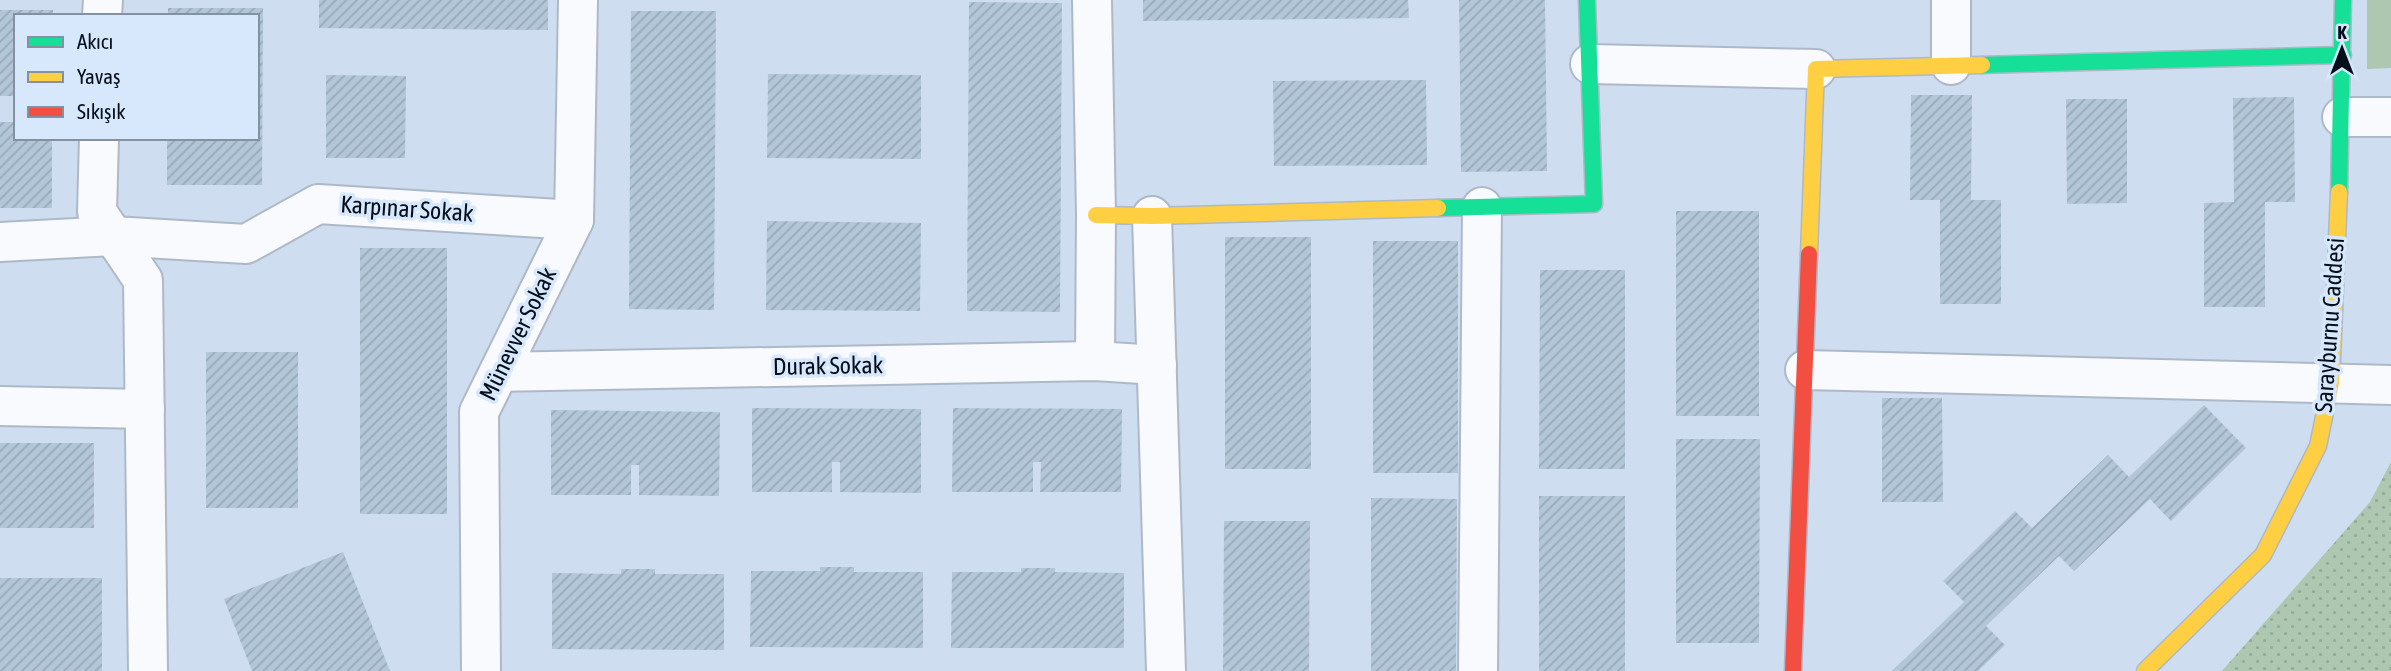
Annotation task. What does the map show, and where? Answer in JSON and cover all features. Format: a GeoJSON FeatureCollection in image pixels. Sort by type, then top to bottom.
{"type":"FeatureCollection","features":[{"type":"Feature","properties":{"kind":"street","name":"Münevver Sokak"},"geometry":{"type":"LineString","coordinates":[[481,671],[479,412],[574,220],[578,0]]}},
{"type":"Feature","properties":{"kind":"street"},"geometry":{"type":"LineString","coordinates":[[1093,0],[1095,361]]}},
{"type":"Feature","properties":{"kind":"street"},"geometry":{"type":"LineString","coordinates":[[1096,215],[1152,216],[1594,204],[1587,0]]}},
{"type":"Feature","properties":{"kind":"street"},"geometry":{"type":"LineString","coordinates":[[1951,0],[1951,65]]}},
{"type":"Feature","properties":{"kind":"street","name":"Sarayburnu Caddesi"},"geometry":{"type":"LineString","coordinates":[[2145,671],[2263,555],[2318,446],[2331,383],[2343,117],[2343,0]]}},
{"type":"Feature","properties":{"kind":"street"},"geometry":{"type":"LineString","coordinates":[[1590,64],[1816,69],[2343,55]]}},
{"type":"Feature","properties":{"kind":"street"},"geometry":{"type":"LineString","coordinates":[[1793,671],[1816,69]]}},
{"type":"Feature","properties":{"kind":"street"},"geometry":{"type":"LineString","coordinates":[[2343,117],[2391,117]]}},
{"type":"Feature","properties":{"kind":"street"},"geometry":{"type":"LineString","coordinates":[[99,140],[97,212],[143,280],[148,671]]}},
{"type":"Feature","properties":{"kind":"street","name":"Karpınar Sokak"},"geometry":{"type":"LineString","coordinates":[[0,242],[113,236],[246,244],[318,204],[574,220]]}},
{"type":"Feature","properties":{"kind":"street"},"geometry":{"type":"LineString","coordinates":[[1478,671],[1482,207]]}},
{"type":"Feature","properties":{"kind":"street"},"geometry":{"type":"LineString","coordinates":[[1152,216],[1166,671]]}},
{"type":"Feature","properties":{"kind":"street","name":"Durak Sokak"},"geometry":{"type":"LineString","coordinates":[[499,372],[1095,361],[1157,365]]}},
{"type":"Feature","properties":{"kind":"street"},"geometry":{"type":"LineString","coordinates":[[1805,370],[2391,385]]}},
{"type":"Feature","properties":{"kind":"street"},"geometry":{"type":"LineString","coordinates":[[0,406],[145,409]]}},
{"type":"Feature","properties":{"kind":"green space"},"geometry":{"type":"Polygon","coordinates":[[[2367,0],[2391,0],[2391,68],[2367,69],[2367,0]]]}},
{"type":"Feature","properties":{"kind":"green space"},"geometry":{"type":"Polygon","coordinates":[[[2391,462],[2391,671],[2222,671],[2370,502],[2391,462]]]}},
{"type":"Feature","properties":{"kind":"building"},"geometry":{"type":"Polygon","coordinates":[[[319,0],[548,0],[548,30],[319,28],[319,0]]]}},
{"type":"Feature","properties":{"kind":"building"},"geometry":{"type":"Polygon","coordinates":[[[1143,0],[1408,0],[1409,18],[1143,21],[1143,0]]]}},
{"type":"Feature","properties":{"kind":"building"},"geometry":{"type":"Polygon","coordinates":[[[1459,0],[1545,0],[1547,171],[1461,172],[1459,0]]]}},
{"type":"Feature","properties":{"kind":"building"},"geometry":{"type":"Polygon","coordinates":[[[969,2],[1062,3],[1060,312],[967,311],[969,2]]]}},
{"type":"Feature","properties":{"kind":"building"},"geometry":{"type":"Polygon","coordinates":[[[168,8],[263,8],[262,185],[167,185],[167,140],[259,140],[259,14],[168,14],[168,8]]]}},
{"type":"Feature","properties":{"kind":"building"},"geometry":{"type":"Polygon","coordinates":[[[0,10],[53,10],[53,14],[14,14],[14,96],[0,96],[0,10]]]}},
{"type":"Feature","properties":{"kind":"building"},"geometry":{"type":"Polygon","coordinates":[[[631,11],[716,11],[714,310],[629,309],[631,11]]]}},
{"type":"Feature","properties":{"kind":"building"},"geometry":{"type":"Polygon","coordinates":[[[768,74],[921,75],[921,159],[767,158],[768,74]]]}},
{"type":"Feature","properties":{"kind":"building"},"geometry":{"type":"Polygon","coordinates":[[[326,75],[406,76],[405,158],[326,158],[326,75]]]}},
{"type":"Feature","properties":{"kind":"building"},"geometry":{"type":"Polygon","coordinates":[[[1426,80],[1427,165],[1274,166],[1273,81],[1426,80]]]}},
{"type":"Feature","properties":{"kind":"building"},"geometry":{"type":"Polygon","coordinates":[[[1911,95],[1972,95],[1971,200],[2001,200],[2001,304],[1940,304],[1940,200],[1910,200],[1911,95]]]}},
{"type":"Feature","properties":{"kind":"building"},"geometry":{"type":"Polygon","coordinates":[[[2294,97],[2295,202],[2265,202],[2265,307],[2204,307],[2204,203],[2234,202],[2233,98],[2294,97]]]}},
{"type":"Feature","properties":{"kind":"building"},"geometry":{"type":"Polygon","coordinates":[[[2066,99],[2127,99],[2127,203],[2067,204],[2066,99]]]}},
{"type":"Feature","properties":{"kind":"building"},"geometry":{"type":"Polygon","coordinates":[[[0,122],[14,122],[14,140],[52,140],[52,208],[0,208],[0,122]]]}},
{"type":"Feature","properties":{"kind":"building"},"geometry":{"type":"Polygon","coordinates":[[[1676,211],[1759,211],[1759,416],[1676,416],[1676,211]]]}},
{"type":"Feature","properties":{"kind":"building"},"geometry":{"type":"Polygon","coordinates":[[[767,221],[921,223],[920,311],[766,310],[767,221]]]}},
{"type":"Feature","properties":{"kind":"building"},"geometry":{"type":"Polygon","coordinates":[[[1225,237],[1311,237],[1311,469],[1225,469],[1225,237]]]}},
{"type":"Feature","properties":{"kind":"building"},"geometry":{"type":"Polygon","coordinates":[[[1373,241],[1458,241],[1458,473],[1373,473],[1373,241]]]}},
{"type":"Feature","properties":{"kind":"building"},"geometry":{"type":"Polygon","coordinates":[[[360,248],[447,248],[447,514],[360,514],[360,248]]]}},
{"type":"Feature","properties":{"kind":"building"},"geometry":{"type":"Polygon","coordinates":[[[1540,270],[1625,270],[1625,469],[1539,469],[1540,270]]]}},
{"type":"Feature","properties":{"kind":"building"},"geometry":{"type":"Polygon","coordinates":[[[206,352],[298,352],[298,508],[206,508],[206,352]]]}},
{"type":"Feature","properties":{"kind":"building"},"geometry":{"type":"Polygon","coordinates":[[[1882,398],[1942,398],[1943,502],[1882,502],[1882,398]]]}},
{"type":"Feature","properties":{"kind":"building"},"geometry":{"type":"Polygon","coordinates":[[[2204,405],[2246,448],[2171,521],[2150,499],[2074,571],[2059,556],[1986,626],[2005,645],[1978,671],[1892,671],[1964,602],[1943,581],[2015,511],[2032,528],[2108,455],[2129,477],[2204,405]]]}},
{"type":"Feature","properties":{"kind":"building"},"geometry":{"type":"Polygon","coordinates":[[[752,408],[921,409],[921,493],[840,492],[840,462],[832,462],[832,492],[752,492],[752,408]]]}},
{"type":"Feature","properties":{"kind":"building"},"geometry":{"type":"Polygon","coordinates":[[[953,408],[1122,409],[1121,492],[1040,492],[1041,462],[1033,462],[1033,492],[952,492],[953,408]]]}},
{"type":"Feature","properties":{"kind":"building"},"geometry":{"type":"Polygon","coordinates":[[[551,410],[720,412],[719,496],[639,495],[639,465],[631,465],[631,495],[551,495],[551,410]]]}},
{"type":"Feature","properties":{"kind":"building"},"geometry":{"type":"Polygon","coordinates":[[[1676,439],[1760,439],[1759,643],[1676,643],[1676,439]]]}},
{"type":"Feature","properties":{"kind":"building"},"geometry":{"type":"Polygon","coordinates":[[[0,443],[94,443],[94,528],[0,528],[0,443]]]}},
{"type":"Feature","properties":{"kind":"building"},"geometry":{"type":"Polygon","coordinates":[[[1539,496],[1625,496],[1625,671],[1539,671],[1539,496]]]}},
{"type":"Feature","properties":{"kind":"building"},"geometry":{"type":"Polygon","coordinates":[[[1371,498],[1457,499],[1456,671],[1371,671],[1371,498]]]}},
{"type":"Feature","properties":{"kind":"building"},"geometry":{"type":"Polygon","coordinates":[[[1224,521],[1310,521],[1309,671],[1223,671],[1224,521]]]}},
{"type":"Feature","properties":{"kind":"building"},"geometry":{"type":"Polygon","coordinates":[[[343,552],[390,671],[252,671],[224,599],[343,552]]]}},
{"type":"Feature","properties":{"kind":"building"},"geometry":{"type":"Polygon","coordinates":[[[820,567],[854,567],[854,572],[923,572],[923,648],[750,647],[751,571],[820,571],[820,567]]]}},
{"type":"Feature","properties":{"kind":"building"},"geometry":{"type":"Polygon","coordinates":[[[1021,568],[1055,568],[1055,572],[1124,573],[1124,648],[951,648],[952,572],[1021,572],[1021,568]]]}},
{"type":"Feature","properties":{"kind":"building"},"geometry":{"type":"Polygon","coordinates":[[[621,569],[655,569],[655,574],[724,574],[724,650],[552,649],[552,573],[621,574],[621,569]]]}},
{"type":"Feature","properties":{"kind":"building"},"geometry":{"type":"Polygon","coordinates":[[[0,578],[102,578],[102,671],[0,671],[0,578]]]}},
{"type":"Feature","properties":{"kind":"traffic: fast"},"geometry":{"type":"LineString","coordinates":[[1438,208],[1594,204],[1587,0]]}},
{"type":"Feature","properties":{"kind":"traffic: fast"},"geometry":{"type":"LineString","coordinates":[[2339,192],[2343,0]]}},
{"type":"Feature","properties":{"kind":"traffic: fast"},"geometry":{"type":"LineString","coordinates":[[1982,65],[2343,55]]}},
{"type":"Feature","properties":{"kind":"traffic: slow"},"geometry":{"type":"LineString","coordinates":[[1809,254],[1816,69],[1982,65]]}},
{"type":"Feature","properties":{"kind":"traffic: slow"},"geometry":{"type":"LineString","coordinates":[[2145,671],[2263,555],[2318,446],[2331,383],[2339,192]]}},
{"type":"Feature","properties":{"kind":"traffic: slow"},"geometry":{"type":"LineString","coordinates":[[1096,215],[1152,216],[1438,208]]}},
{"type":"Feature","properties":{"kind":"traffic: jam"},"geometry":{"type":"LineString","coordinates":[[1793,671],[1809,254]]}}]}
